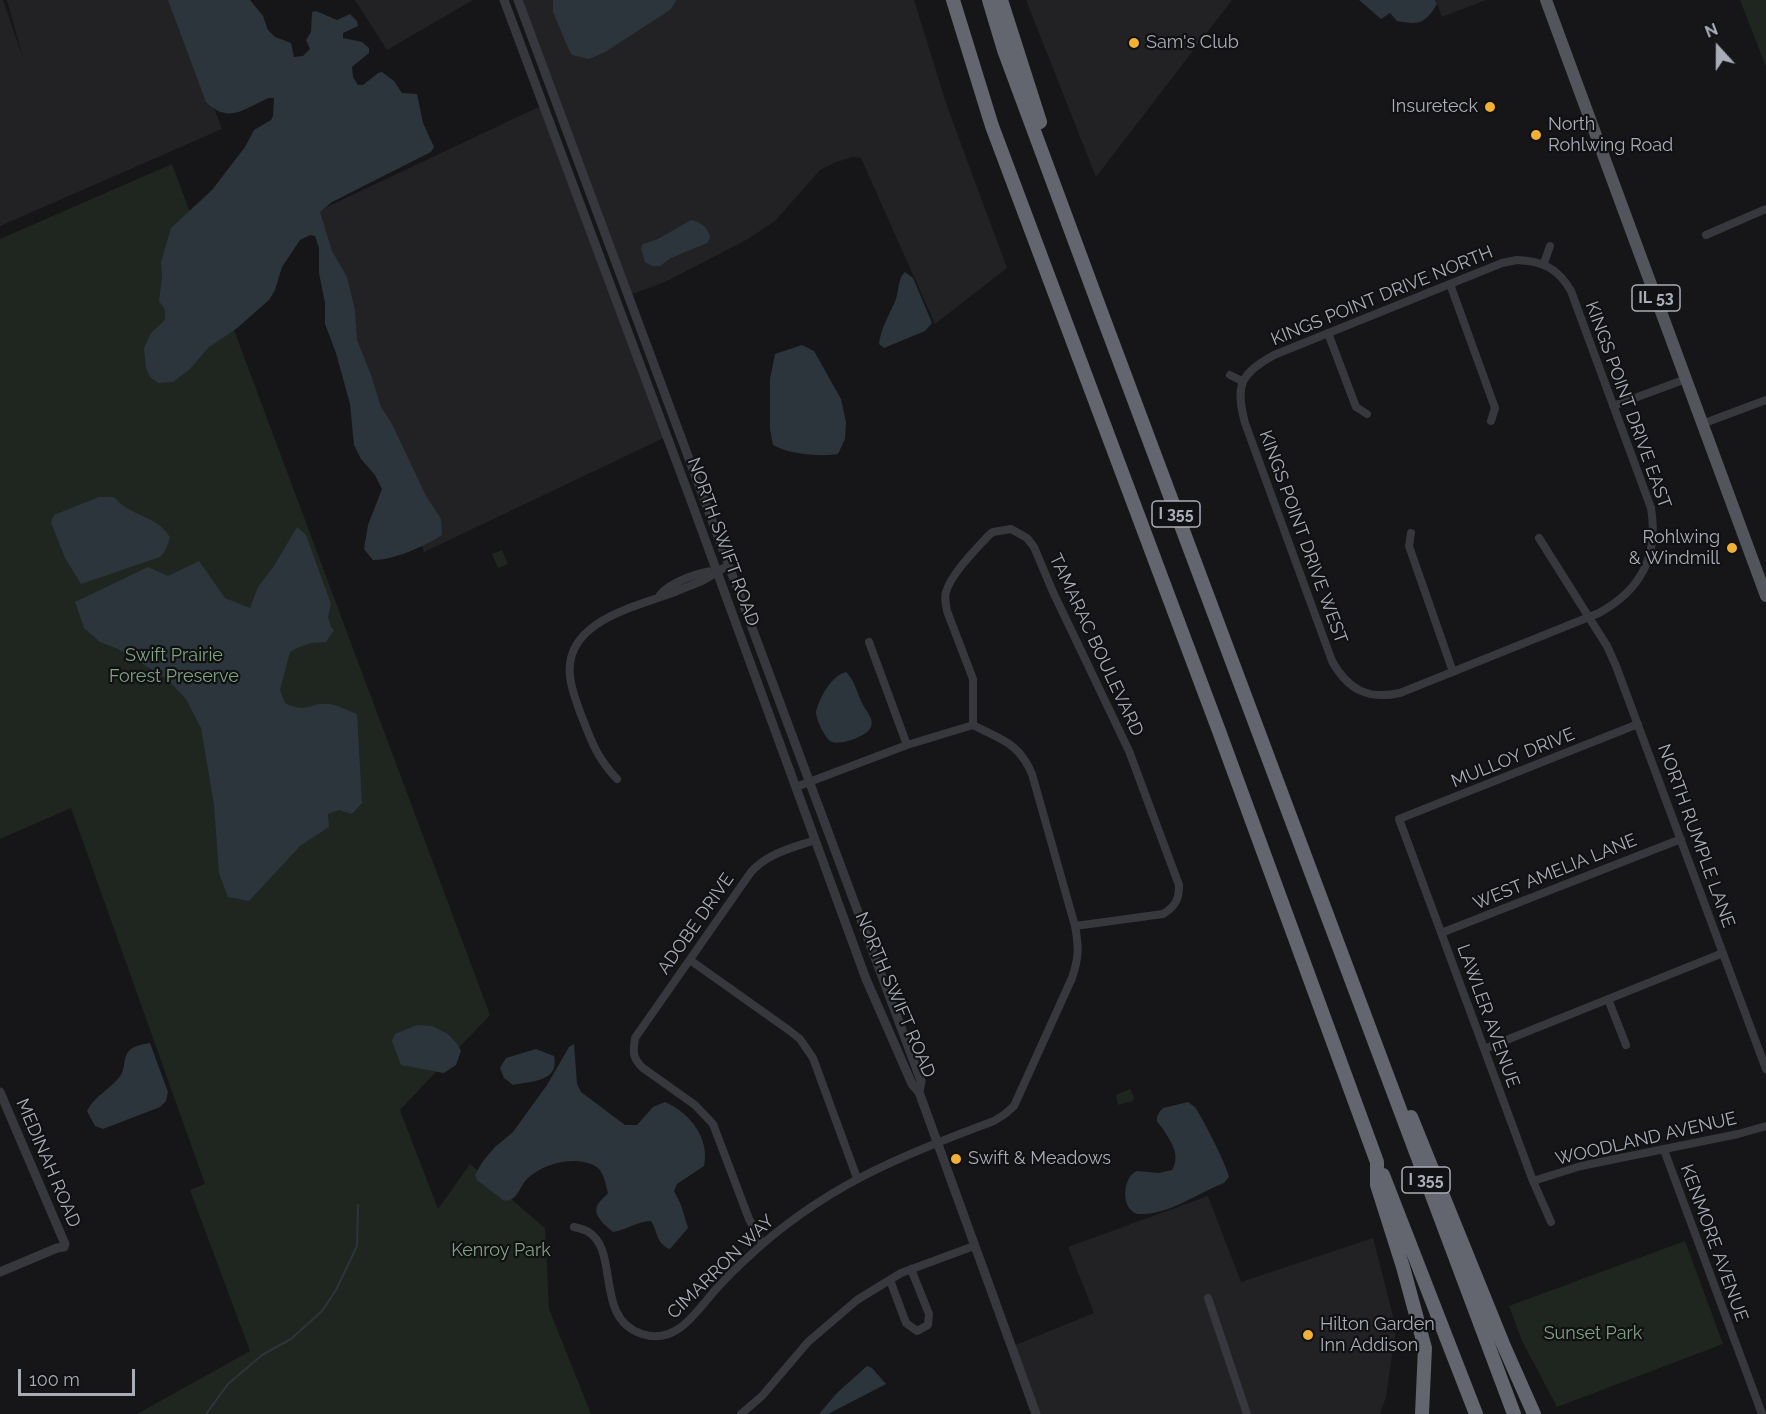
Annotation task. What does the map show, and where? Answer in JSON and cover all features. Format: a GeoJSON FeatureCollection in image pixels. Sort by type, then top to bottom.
{"type":"FeatureCollection","features":[{"type":"Feature","properties":{"kind":"highway","name":"I 355"},"geometry":{"type":"LineString","coordinates":[[953,0],[992,126],[1377,1162],[1476,1414]]}},
{"type":"Feature","properties":{"kind":"highway","name":"I 355"},"geometry":{"type":"LineString","coordinates":[[989,0],[1004,50],[1514,1414]]}},
{"type":"Feature","properties":{"kind":"highway"},"geometry":{"type":"LineString","coordinates":[[1001,0],[1040,120],[1072,231]]}},
{"type":"Feature","properties":{"kind":"highway"},"geometry":{"type":"LineString","coordinates":[[1338,947],[1359,990],[1503,1344],[1534,1414]]}},
{"type":"Feature","properties":{"kind":"highway"},"geometry":{"type":"LineString","coordinates":[[1377,1162],[1377,1185],[1425,1348],[1422,1414]]}},
{"type":"Feature","properties":{"kind":"main road","name":"IL 53"},"geometry":{"type":"LineString","coordinates":[[1546,0],[1766,597]]}},
{"type":"Feature","properties":{"kind":"street","name":"NORTH SWIFT ROAD"},"geometry":{"type":"LineString","coordinates":[[504,0],[866,980],[912,1084],[919,1092],[1036,1414]]}},
{"type":"Feature","properties":{"kind":"street","name":"NORTH SWIFT ROAD"},"geometry":{"type":"LineString","coordinates":[[518,0],[921,1081],[919,1092]]}},
{"type":"Feature","properties":{"kind":"street"},"geometry":{"type":"LineString","coordinates":[[1706,235],[1766,209]]}},
{"type":"Feature","properties":{"kind":"street"},"geometry":{"type":"LineString","coordinates":[[1544,263],[1550,246]]}},
{"type":"Feature","properties":{"kind":"street","name":"KINGS POINT DRIVE NORTH"},"geometry":{"type":"LineString","coordinates":[[1242,381],[1258,363],[1274,355],[1450,284],[1509,261],[1527,260],[1544,263]]}},
{"type":"Feature","properties":{"kind":"street","name":"KINGS POINT DRIVE EAST"},"geometry":{"type":"LineString","coordinates":[[1544,263],[1564,280],[1571,291],[1651,508],[1653,537],[1649,558],[1639,578],[1624,596],[1589,618]]}},
{"type":"Feature","properties":{"kind":"street"},"geometry":{"type":"LineString","coordinates":[[1450,284],[1495,408],[1491,421]]}},
{"type":"Feature","properties":{"kind":"street"},"geometry":{"type":"LineString","coordinates":[[1328,333],[1356,407],[1367,414]]}},
{"type":"Feature","properties":{"kind":"street"},"geometry":{"type":"LineString","coordinates":[[1230,375],[1242,381]]}},
{"type":"Feature","properties":{"kind":"street"},"geometry":{"type":"LineString","coordinates":[[1613,406],[1686,379]]}},
{"type":"Feature","properties":{"kind":"street","name":"KINGS POINT DRIVE WEST"},"geometry":{"type":"LineString","coordinates":[[1242,381],[1245,423],[1332,661],[1341,676],[1361,692]]}},
{"type":"Feature","properties":{"kind":"street"},"geometry":{"type":"LineString","coordinates":[[1702,424],[1766,400]]}},
{"type":"Feature","properties":{"kind":"street","name":"TAMARAC BOULEVARD"},"geometry":{"type":"LineString","coordinates":[[973,725],[974,685],[947,611],[946,590],[989,535],[993,532],[1011,530],[1027,538],[1034,547],[1129,751],[1179,885],[1179,898],[1172,909],[1163,914],[1075,926]]}},
{"type":"Feature","properties":{"kind":"street"},"geometry":{"type":"LineString","coordinates":[[1411,533],[1408,546],[1453,672]]}},
{"type":"Feature","properties":{"kind":"street","name":"NORTH RUMPLE LANE"},"geometry":{"type":"LineString","coordinates":[[1539,538],[1616,666],[1764,1057],[1766,1069]]}},
{"type":"Feature","properties":{"kind":"street"},"geometry":{"type":"LineString","coordinates":[[617,779],[595,750],[572,688],[570,662],[576,643],[593,626],[660,596],[706,579],[715,571],[728,566]]}},
{"type":"Feature","properties":{"kind":"street"},"geometry":{"type":"LineString","coordinates":[[1356,701],[1361,692],[1386,696],[1400,693],[1589,618]]}},
{"type":"Feature","properties":{"kind":"street"},"geometry":{"type":"LineString","coordinates":[[869,642],[907,745]]}},
{"type":"Feature","properties":{"kind":"street","name":"MULLOY DRIVE"},"geometry":{"type":"LineString","coordinates":[[1399,819],[1638,724]]}},
{"type":"Feature","properties":{"kind":"street"},"geometry":{"type":"LineString","coordinates":[[795,787],[907,745],[973,725]]}},
{"type":"Feature","properties":{"kind":"street","name":"CIMARRON WAY"},"geometry":{"type":"LineString","coordinates":[[574,1227],[587,1231],[600,1246],[605,1259],[609,1290],[618,1314],[634,1331],[648,1336],[663,1336],[681,1328],[718,1286],[762,1243],[804,1211],[857,1178],[994,1121],[1014,1106],[1072,978],[1079,947],[1075,926],[1027,762],[1013,745],[973,725]]}},
{"type":"Feature","properties":{"kind":"street","name":"LAWLER AVENUE"},"geometry":{"type":"LineString","coordinates":[[1399,819],[1533,1181],[1551,1222]]}},
{"type":"Feature","properties":{"kind":"street","name":"WEST AMELIA LANE"},"geometry":{"type":"LineString","coordinates":[[1441,933],[1681,839]]}},
{"type":"Feature","properties":{"kind":"street","name":"ADOBE DRIVE"},"geometry":{"type":"LineString","coordinates":[[762,1243],[749,1219],[713,1124],[695,1106],[642,1068],[633,1056],[635,1038],[760,862],[776,853],[815,840]]}},
{"type":"Feature","properties":{"kind":"street"},"geometry":{"type":"LineString","coordinates":[[1484,1049],[1723,953]]}},
{"type":"Feature","properties":{"kind":"street"},"geometry":{"type":"LineString","coordinates":[[690,960],[790,1031],[807,1048],[813,1058],[857,1178]]}},
{"type":"Feature","properties":{"kind":"street"},"geometry":{"type":"LineString","coordinates":[[1608,999],[1626,1046]]}},
{"type":"Feature","properties":{"kind":"street","name":"MEDINAH ROAD"},"geometry":{"type":"LineString","coordinates":[[0,1092],[65,1244],[64,1247],[0,1272]]}},
{"type":"Feature","properties":{"kind":"street","name":"WOODLAND AVENUE"},"geometry":{"type":"LineString","coordinates":[[1533,1181],[1581,1166],[1664,1150],[1766,1126]]}},
{"type":"Feature","properties":{"kind":"street","name":"KENMORE AVENUE"},"geometry":{"type":"LineString","coordinates":[[1664,1150],[1762,1414]]}},
{"type":"Feature","properties":{"kind":"street"},"geometry":{"type":"LineString","coordinates":[[741,1414],[762,1396],[808,1342],[858,1300],[901,1273],[974,1246]]}},
{"type":"Feature","properties":{"kind":"street"},"geometry":{"type":"LineString","coordinates":[[890,1280],[906,1323],[917,1331],[928,1325],[929,1314],[911,1269]]}},
{"type":"Feature","properties":{"kind":"street"},"geometry":{"type":"LineString","coordinates":[[1208,1298],[1247,1414]]}},
{"type":"Feature","properties":{"kind":"shaded area"},"geometry":{"type":"Polygon","coordinates":[[[0,0],[3,0],[23,58],[7,0],[173,0],[222,129],[0,226],[0,0]]]}},
{"type":"Feature","properties":{"kind":"shaded area"},"geometry":{"type":"Polygon","coordinates":[[[168,0],[250,0],[263,16],[268,30],[275,37],[291,43],[294,57],[303,56],[310,49],[306,40],[311,32],[312,12],[316,11],[337,20],[350,14],[357,21],[358,26],[343,33],[343,38],[362,42],[369,48],[369,53],[352,67],[353,77],[358,85],[363,85],[382,72],[394,81],[402,93],[417,94],[423,123],[434,147],[431,152],[332,202],[320,212],[332,251],[347,277],[355,310],[357,340],[381,407],[392,424],[426,496],[441,519],[442,535],[418,548],[390,558],[373,560],[364,549],[368,525],[382,489],[354,445],[350,404],[336,353],[325,324],[325,303],[319,273],[319,248],[315,236],[310,235],[300,240],[282,267],[275,290],[269,300],[236,329],[209,347],[189,370],[173,382],[158,383],[150,377],[146,368],[144,348],[151,333],[165,320],[165,310],[159,301],[161,262],[171,228],[212,190],[245,147],[254,130],[271,120],[274,98],[230,113],[215,109],[206,102],[168,0]]]}},
{"type":"Feature","properties":{"kind":"shaded area"},"geometry":{"type":"Polygon","coordinates":[[[355,0],[473,0],[387,50],[355,0]]]}},
{"type":"Feature","properties":{"kind":"shaded area"},"geometry":{"type":"Polygon","coordinates":[[[518,0],[914,0],[947,106],[1007,268],[935,324],[861,158],[852,157],[820,170],[775,221],[748,239],[665,282],[627,296],[518,0]]]}},
{"type":"Feature","properties":{"kind":"shaded area"},"geometry":{"type":"Polygon","coordinates":[[[553,0],[676,1],[670,10],[605,52],[589,59],[572,55],[553,12],[553,0]]]}},
{"type":"Feature","properties":{"kind":"shaded area"},"geometry":{"type":"Polygon","coordinates":[[[1026,0],[1232,0],[1096,177],[1026,0]]]}},
{"type":"Feature","properties":{"kind":"shaded area"},"geometry":{"type":"Polygon","coordinates":[[[1359,0],[1435,0],[1437,4],[1429,16],[1421,22],[1411,23],[1397,21],[1390,13],[1381,19],[1359,0]]]}},
{"type":"Feature","properties":{"kind":"shaded area"},"geometry":{"type":"Polygon","coordinates":[[[1436,0],[1486,0],[1442,17],[1436,0]]]}},
{"type":"Feature","properties":{"kind":"shaded area"},"geometry":{"type":"Polygon","coordinates":[[[547,103],[670,435],[424,552],[312,214],[547,103]]]}},
{"type":"Feature","properties":{"kind":"shaded area"},"geometry":{"type":"Polygon","coordinates":[[[691,220],[706,228],[710,238],[707,243],[671,258],[660,266],[652,266],[645,262],[641,248],[643,244],[658,239],[691,220]]]}},
{"type":"Feature","properties":{"kind":"shaded area"},"geometry":{"type":"Polygon","coordinates":[[[905,272],[913,278],[932,323],[925,331],[884,348],[879,344],[882,332],[896,299],[901,277],[905,272]]]}},
{"type":"Feature","properties":{"kind":"shaded area"},"geometry":{"type":"Polygon","coordinates":[[[802,345],[814,351],[841,399],[846,422],[845,439],[838,454],[804,454],[787,451],[773,445],[770,429],[770,379],[775,354],[802,345]]]}},
{"type":"Feature","properties":{"kind":"shaded area"},"geometry":{"type":"Polygon","coordinates":[[[99,497],[114,497],[125,507],[160,526],[170,537],[160,557],[81,584],[65,558],[51,522],[54,515],[99,497]]]}},
{"type":"Feature","properties":{"kind":"shaded area"},"geometry":{"type":"Polygon","coordinates":[[[297,527],[306,535],[331,604],[328,617],[334,630],[326,642],[311,643],[290,652],[280,690],[285,703],[292,706],[304,708],[329,704],[357,714],[362,803],[352,814],[339,810],[328,814],[329,827],[300,846],[249,901],[228,897],[219,873],[214,805],[201,728],[186,699],[166,678],[118,649],[100,642],[84,628],[75,602],[148,567],[168,576],[199,561],[225,598],[250,608],[258,587],[274,566],[297,527]]]}},
{"type":"Feature","properties":{"kind":"shaded area"},"geometry":{"type":"Polygon","coordinates":[[[846,672],[872,724],[869,730],[859,737],[839,743],[830,741],[817,719],[816,712],[828,686],[834,679],[846,672]]]}},
{"type":"Feature","properties":{"kind":"shaded area"},"geometry":{"type":"Polygon","coordinates":[[[417,1025],[432,1026],[448,1034],[461,1051],[456,1065],[444,1073],[401,1065],[392,1041],[395,1034],[417,1025]]]}},
{"type":"Feature","properties":{"kind":"shaded area"},"geometry":{"type":"Polygon","coordinates":[[[150,1043],[168,1092],[166,1101],[160,1107],[103,1129],[95,1126],[87,1111],[90,1106],[121,1075],[128,1052],[150,1043]]]}},
{"type":"Feature","properties":{"kind":"shaded area"},"geometry":{"type":"Polygon","coordinates":[[[574,1044],[577,1084],[581,1092],[625,1125],[637,1125],[653,1107],[665,1102],[690,1120],[701,1136],[705,1156],[704,1166],[677,1184],[674,1191],[688,1228],[670,1249],[662,1244],[651,1221],[641,1222],[613,1232],[604,1224],[596,1210],[599,1202],[608,1193],[602,1173],[590,1164],[572,1161],[543,1168],[528,1178],[515,1197],[508,1201],[503,1200],[477,1180],[475,1175],[483,1161],[513,1132],[547,1085],[569,1047],[574,1044]]]}},
{"type":"Feature","properties":{"kind":"shaded area"},"geometry":{"type":"Polygon","coordinates":[[[536,1049],[554,1056],[555,1065],[548,1076],[513,1085],[504,1078],[500,1068],[506,1058],[536,1049]]]}},
{"type":"Feature","properties":{"kind":"shaded area"},"geometry":{"type":"Polygon","coordinates":[[[1188,1102],[1196,1109],[1206,1125],[1229,1177],[1224,1183],[1166,1210],[1145,1214],[1135,1213],[1126,1202],[1129,1178],[1137,1171],[1159,1173],[1172,1170],[1175,1164],[1174,1149],[1157,1122],[1158,1115],[1163,1108],[1188,1102]]]}},
{"type":"Feature","properties":{"kind":"shaded area"},"geometry":{"type":"Polygon","coordinates":[[[1208,1196],[1241,1282],[1373,1238],[1396,1328],[1386,1397],[1380,1414],[1039,1414],[1013,1346],[1094,1313],[1068,1247],[1208,1196]]]}},
{"type":"Feature","properties":{"kind":"shaded area"},"geometry":{"type":"Polygon","coordinates":[[[867,1366],[872,1368],[886,1384],[828,1414],[819,1414],[837,1393],[867,1366]]]}},
{"type":"Feature","properties":{"kind":"green space"},"geometry":{"type":"Polygon","coordinates":[[[1740,0],[1766,0],[1766,67],[1740,0]]]}},
{"type":"Feature","properties":{"kind":"green space","name":"Swift Prairie Forest Preserve"},"geometry":{"type":"Polygon","coordinates":[[[172,164],[490,1015],[400,1110],[438,1209],[470,1164],[545,1228],[549,1309],[591,1414],[137,1414],[250,1351],[190,1190],[205,1184],[71,808],[0,839],[0,239],[172,164]]]}},
{"type":"Feature","properties":{"kind":"green space"},"geometry":{"type":"Polygon","coordinates":[[[502,550],[508,564],[498,568],[492,554],[502,550]]]}},
{"type":"Feature","properties":{"kind":"green space"},"geometry":{"type":"Polygon","coordinates":[[[1130,1089],[1134,1097],[1133,1101],[1118,1105],[1116,1095],[1130,1089]]]}},
{"type":"Feature","properties":{"kind":"green space","name":"Sunset Park"},"geometry":{"type":"Polygon","coordinates":[[[1685,1241],[1723,1344],[1557,1407],[1522,1341],[1509,1306],[1685,1241]]]}},
{"type":"Feature","properties":{"kind":"waterway"},"geometry":{"type":"LineString","coordinates":[[206,1414],[228,1384],[262,1355],[291,1339],[322,1311],[336,1290],[357,1246],[358,1205]]}},
{"type":"Feature","properties":{"kind":"place","name":"Sam's Club"},"geometry":{"type":"Point","coordinates":[1134,43]}},
{"type":"Feature","properties":{"kind":"place","name":"Insureteck"},"geometry":{"type":"Point","coordinates":[1490,107]}},
{"type":"Feature","properties":{"kind":"place","name":"North Rohlwing Road"},"geometry":{"type":"Point","coordinates":[1536,135]}},
{"type":"Feature","properties":{"kind":"place","name":"Rohlwing & Windmill"},"geometry":{"type":"Point","coordinates":[1732,548]}},
{"type":"Feature","properties":{"kind":"place","name":"Swift & Meadows"},"geometry":{"type":"Point","coordinates":[956,1159]}},
{"type":"Feature","properties":{"kind":"place","name":"Hilton Garden Inn Addison"},"geometry":{"type":"Point","coordinates":[1308,1335]}},
{"type":"Feature","properties":{"kind":"park label","name":"Kenroy Park"},"geometry":{"type":"Point","coordinates":[501,1251]}}]}
